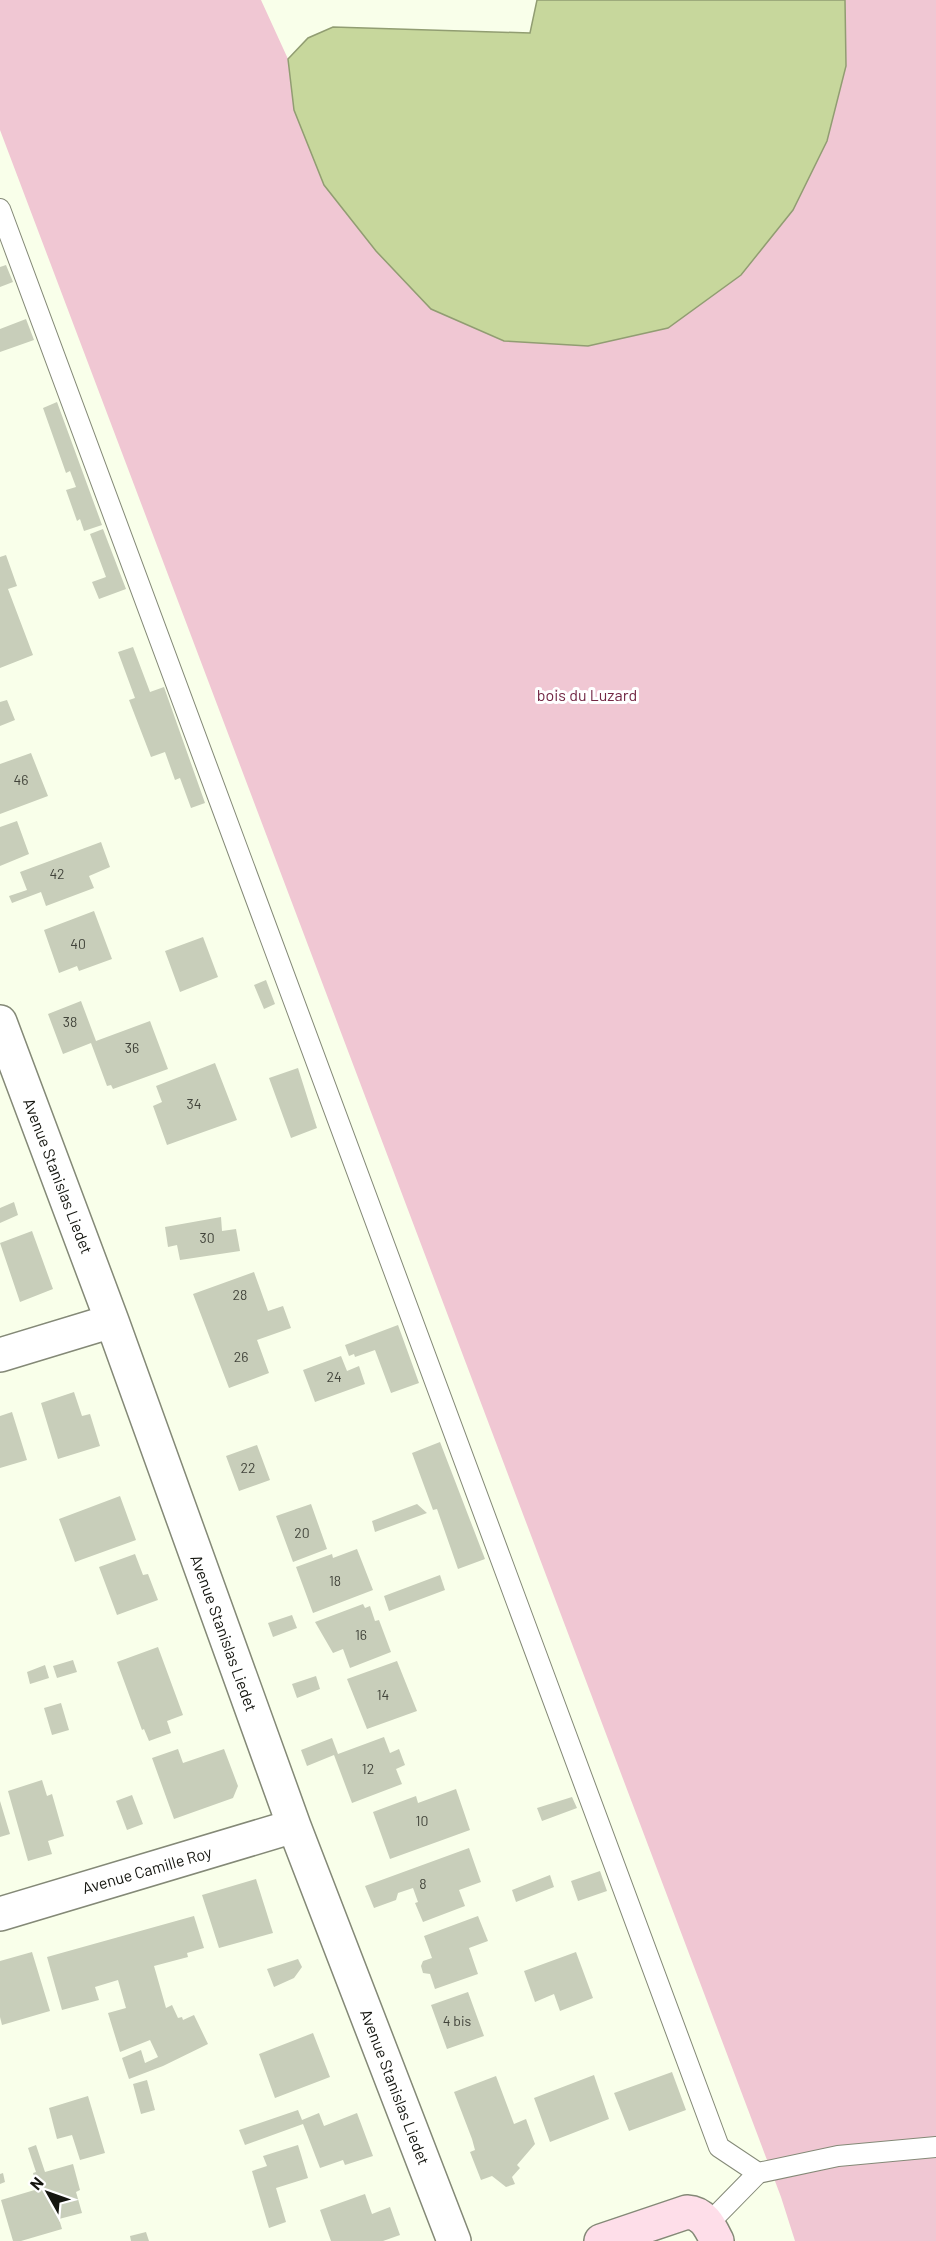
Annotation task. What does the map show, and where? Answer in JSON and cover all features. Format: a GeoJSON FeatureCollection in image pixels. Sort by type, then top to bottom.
{"type":"FeatureCollection","features":[{"type":"Feature","properties":{"kind":"street","name":"Avenue Stanislas Liedet"},"geometry":{"type":"LineString","coordinates":[[0,1022],[112,1322],[294,1826],[454,2241]]}},
{"type":"Feature","properties":{"kind":"street"},"geometry":{"type":"LineString","coordinates":[[0,1355],[112,1322]]}},
{"type":"Feature","properties":{"kind":"street","name":"Avenue Camille Roy"},"geometry":{"type":"LineString","coordinates":[[0,1914],[294,1826]]}},
{"type":"Feature","properties":{"kind":"street"},"geometry":{"type":"LineString","coordinates":[[601,2241],[681,2212],[697,2213],[713,2233]]}},
{"type":"Feature","properties":{"kind":"lane"},"geometry":{"type":"LineString","coordinates":[[0,209],[719,2147],[758,2173]]}},
{"type":"Feature","properties":{"kind":"lane"},"geometry":{"type":"LineString","coordinates":[[713,2233],[758,2173],[838,2156],[936,2147]]}},
{"type":"Feature","properties":{"kind":"green space","name":"bois du Luzard"},"geometry":{"type":"Polygon","coordinates":[[[0,0],[261,0],[288,59],[294,110],[324,185],[376,251],[431,309],[846,66],[845,0],[936,0],[936,2241],[795,2241],[781,2197],[0,130],[0,0]]]}},
{"type":"Feature","properties":{"kind":"shaded area"},"geometry":{"type":"Polygon","coordinates":[[[537,0],[845,0],[846,66],[827,141],[793,210],[741,275],[668,328],[588,346],[504,341],[431,309],[376,251],[324,185],[294,110],[288,59],[308,38],[333,27],[530,33],[537,0]]]}},
{"type":"Feature","properties":{"kind":"building"},"geometry":{"type":"Polygon","coordinates":[[[6,265],[13,282],[0,287],[0,267],[6,265]]]}},
{"type":"Feature","properties":{"kind":"building"},"geometry":{"type":"Polygon","coordinates":[[[26,319],[34,340],[0,352],[0,329],[26,319]]]}},
{"type":"Feature","properties":{"kind":"building"},"geometry":{"type":"Polygon","coordinates":[[[57,402],[102,525],[84,531],[80,519],[77,521],[66,490],[76,487],[70,471],[66,473],[43,408],[57,402]]]}},
{"type":"Feature","properties":{"kind":"building"},"geometry":{"type":"Polygon","coordinates":[[[103,529],[126,589],[99,599],[92,582],[106,577],[90,534],[103,529]]]}},
{"type":"Feature","properties":{"kind":"building"},"geometry":{"type":"Polygon","coordinates":[[[6,555],[17,586],[8,589],[33,655],[0,668],[0,557],[6,555]]]}},
{"type":"Feature","properties":{"kind":"building"},"geometry":{"type":"Polygon","coordinates":[[[133,647],[150,692],[164,687],[205,803],[191,808],[180,778],[175,780],[165,752],[151,757],[129,700],[135,698],[118,652],[133,647]]]}},
{"type":"Feature","properties":{"kind":"building"},"geometry":{"type":"Polygon","coordinates":[[[7,700],[15,720],[0,726],[0,702],[7,700]]]}},
{"type":"Feature","properties":{"kind":"building"},"geometry":{"type":"Polygon","coordinates":[[[31,753],[48,796],[0,814],[0,764],[31,753]]]}},
{"type":"Feature","properties":{"kind":"building"},"geometry":{"type":"Polygon","coordinates":[[[17,821],[29,854],[0,866],[0,827],[17,821]]]}},
{"type":"Feature","properties":{"kind":"building"},"geometry":{"type":"Polygon","coordinates":[[[101,842],[110,867],[89,876],[94,888],[46,906],[41,892],[12,903],[9,896],[27,890],[20,872],[101,842]]]}},
{"type":"Feature","properties":{"kind":"building"},"geometry":{"type":"Polygon","coordinates":[[[94,911],[112,959],[79,971],[77,966],[59,973],[44,930],[94,911]]]}},
{"type":"Feature","properties":{"kind":"building"},"geometry":{"type":"Polygon","coordinates":[[[203,937],[218,977],[180,992],[165,951],[203,937]]]}},
{"type":"Feature","properties":{"kind":"building"},"geometry":{"type":"Polygon","coordinates":[[[266,980],[275,1004],[264,1009],[254,985],[266,980]]]}},
{"type":"Feature","properties":{"kind":"building"},"geometry":{"type":"Polygon","coordinates":[[[81,1001],[96,1041],[150,1021],[168,1069],[113,1089],[111,1085],[107,1086],[91,1043],[63,1054],[48,1014],[81,1001]]]}},
{"type":"Feature","properties":{"kind":"building"},"geometry":{"type":"Polygon","coordinates":[[[215,1063],[237,1120],[167,1145],[153,1106],[162,1102],[156,1086],[215,1063]]]}},
{"type":"Feature","properties":{"kind":"building"},"geometry":{"type":"Polygon","coordinates":[[[298,1068],[317,1128],[291,1138],[269,1078],[298,1068]]]}},
{"type":"Feature","properties":{"kind":"building"},"geometry":{"type":"Polygon","coordinates":[[[14,1202],[18,1215],[0,1223],[0,1208],[14,1202]]]}},
{"type":"Feature","properties":{"kind":"building"},"geometry":{"type":"Polygon","coordinates":[[[221,1217],[222,1231],[236,1229],[240,1251],[180,1260],[177,1245],[168,1247],[165,1227],[221,1217]]]}},
{"type":"Feature","properties":{"kind":"building"},"geometry":{"type":"Polygon","coordinates":[[[32,1231],[53,1289],[20,1302],[0,1243],[32,1231]]]}},
{"type":"Feature","properties":{"kind":"building"},"geometry":{"type":"Polygon","coordinates":[[[254,1272],[268,1311],[283,1306],[291,1328],[257,1340],[269,1373],[229,1388],[193,1294],[254,1272]]]}},
{"type":"Feature","properties":{"kind":"building"},"geometry":{"type":"Polygon","coordinates":[[[398,1325],[419,1383],[391,1393],[375,1350],[355,1357],[354,1354],[349,1356],[345,1345],[398,1325]]]}},
{"type":"Feature","properties":{"kind":"building"},"geometry":{"type":"Polygon","coordinates":[[[341,1356],[347,1371],[359,1366],[365,1384],[315,1402],[303,1370],[341,1356]]]}},
{"type":"Feature","properties":{"kind":"building"},"geometry":{"type":"Polygon","coordinates":[[[74,1392],[82,1416],[90,1414],[100,1446],[58,1459],[41,1403],[74,1392]]]}},
{"type":"Feature","properties":{"kind":"building"},"geometry":{"type":"Polygon","coordinates":[[[12,1412],[27,1460],[0,1468],[0,1416],[12,1412]]]}},
{"type":"Feature","properties":{"kind":"building"},"geometry":{"type":"Polygon","coordinates":[[[440,1442],[485,1559],[458,1569],[437,1509],[433,1510],[412,1453],[440,1442]]]}},
{"type":"Feature","properties":{"kind":"building"},"geometry":{"type":"Polygon","coordinates":[[[257,1445],[270,1480],[239,1491],[226,1456],[257,1445]]]}},
{"type":"Feature","properties":{"kind":"building"},"geometry":{"type":"Polygon","coordinates":[[[120,1496],[136,1540],[75,1562],[59,1519],[120,1496]]]}},
{"type":"Feature","properties":{"kind":"building"},"geometry":{"type":"Polygon","coordinates":[[[311,1504],[327,1549],[293,1562],[276,1516],[311,1504]]]}},
{"type":"Feature","properties":{"kind":"building"},"geometry":{"type":"Polygon","coordinates":[[[417,1504],[427,1513],[375,1532],[372,1521],[417,1504]]]}},
{"type":"Feature","properties":{"kind":"building"},"geometry":{"type":"Polygon","coordinates":[[[357,1549],[373,1590],[313,1613],[296,1567],[332,1554],[333,1558],[357,1549]]]}},
{"type":"Feature","properties":{"kind":"building"},"geometry":{"type":"Polygon","coordinates":[[[135,1554],[143,1575],[148,1574],[158,1600],[117,1615],[99,1567],[135,1554]]]}},
{"type":"Feature","properties":{"kind":"building"},"geometry":{"type":"Polygon","coordinates":[[[440,1575],[445,1590],[389,1611],[384,1596],[440,1575]]]}},
{"type":"Feature","properties":{"kind":"building"},"geometry":{"type":"Polygon","coordinates":[[[363,1604],[365,1608],[370,1606],[375,1621],[379,1620],[391,1652],[350,1668],[343,1649],[333,1653],[315,1622],[363,1604]]]}},
{"type":"Feature","properties":{"kind":"building"},"geometry":{"type":"Polygon","coordinates":[[[292,1615],[297,1628],[273,1637],[268,1623],[292,1615]]]}},
{"type":"Feature","properties":{"kind":"building"},"geometry":{"type":"Polygon","coordinates":[[[158,1647],[183,1715],[167,1721],[171,1733],[149,1741],[144,1729],[142,1730],[117,1662],[158,1647]]]}},
{"type":"Feature","properties":{"kind":"building"},"geometry":{"type":"Polygon","coordinates":[[[73,1660],[77,1672],[57,1678],[53,1666],[73,1660]]]}},
{"type":"Feature","properties":{"kind":"building"},"geometry":{"type":"Polygon","coordinates":[[[397,1661],[417,1711],[367,1729],[347,1679],[397,1661]]]}},
{"type":"Feature","properties":{"kind":"building"},"geometry":{"type":"Polygon","coordinates":[[[45,1665],[49,1678],[30,1684],[27,1672],[45,1665]]]}},
{"type":"Feature","properties":{"kind":"building"},"geometry":{"type":"Polygon","coordinates":[[[316,1676],[320,1689],[297,1698],[292,1684],[316,1676]]]}},
{"type":"Feature","properties":{"kind":"building"},"geometry":{"type":"Polygon","coordinates":[[[61,1703],[69,1730],[52,1735],[44,1708],[61,1703]]]}},
{"type":"Feature","properties":{"kind":"building"},"geometry":{"type":"Polygon","coordinates":[[[384,1737],[390,1753],[399,1749],[405,1765],[396,1769],[402,1784],[352,1803],[334,1755],[307,1766],[301,1750],[332,1738],[338,1754],[384,1737]]]}},
{"type":"Feature","properties":{"kind":"building"},"geometry":{"type":"Polygon","coordinates":[[[178,1749],[183,1763],[224,1749],[238,1786],[233,1798],[174,1819],[152,1758],[178,1749]]]}},
{"type":"Feature","properties":{"kind":"building"},"geometry":{"type":"Polygon","coordinates":[[[42,1780],[47,1796],[52,1794],[64,1836],[48,1841],[52,1854],[28,1861],[8,1791],[42,1780]]]}},
{"type":"Feature","properties":{"kind":"building"},"geometry":{"type":"Polygon","coordinates":[[[456,1789],[470,1830],[390,1859],[373,1812],[416,1796],[418,1803],[456,1789]]]}},
{"type":"Feature","properties":{"kind":"building"},"geometry":{"type":"Polygon","coordinates":[[[132,1795],[143,1824],[127,1830],[116,1801],[132,1795]]]}},
{"type":"Feature","properties":{"kind":"building"},"geometry":{"type":"Polygon","coordinates":[[[572,1797],[577,1808],[542,1821],[537,1808],[572,1797]]]}},
{"type":"Feature","properties":{"kind":"building"},"geometry":{"type":"Polygon","coordinates":[[[0,1801],[10,1834],[0,1837],[0,1801]]]}},
{"type":"Feature","properties":{"kind":"building"},"geometry":{"type":"Polygon","coordinates":[[[469,1848],[481,1882],[459,1890],[465,1906],[423,1922],[415,1903],[418,1902],[413,1888],[398,1893],[396,1900],[374,1908],[365,1886],[469,1848]]]}},
{"type":"Feature","properties":{"kind":"building"},"geometry":{"type":"Polygon","coordinates":[[[600,1871],[607,1891],[578,1901],[571,1881],[600,1871]]]}},
{"type":"Feature","properties":{"kind":"building"},"geometry":{"type":"Polygon","coordinates":[[[550,1875],[554,1887],[516,1902],[512,1890],[550,1875]]]}},
{"type":"Feature","properties":{"kind":"building"},"geometry":{"type":"Polygon","coordinates":[[[256,1879],[273,1933],[219,1948],[202,1895],[256,1879]]]}},
{"type":"Feature","properties":{"kind":"building"},"geometry":{"type":"Polygon","coordinates":[[[194,1916],[204,1948],[187,1953],[188,1957],[154,1966],[166,2008],[172,2005],[178,2018],[182,2017],[183,2020],[194,2015],[208,2044],[163,2066],[129,2079],[122,2058],[141,2050],[145,2063],[158,2057],[150,2040],[120,2052],[108,2013],[126,2008],[118,1980],[95,1987],[99,2000],[62,2010],[47,1957],[194,1916]]]}},
{"type":"Feature","properties":{"kind":"building"},"geometry":{"type":"Polygon","coordinates":[[[478,1916],[488,1941],[469,1948],[478,1974],[435,1989],[430,1974],[423,1973],[421,1966],[423,1961],[432,1958],[424,1936],[478,1916]]]}},
{"type":"Feature","properties":{"kind":"building"},"geometry":{"type":"Polygon","coordinates":[[[32,1952],[50,2011],[2,2025],[0,1961],[32,1952]]]}},
{"type":"Feature","properties":{"kind":"building"},"geometry":{"type":"Polygon","coordinates":[[[576,1952],[593,1998],[560,2011],[554,1994],[535,2002],[524,1971],[576,1952]]]}},
{"type":"Feature","properties":{"kind":"building"},"geometry":{"type":"Polygon","coordinates":[[[298,1959],[302,1967],[294,1978],[274,1987],[267,1969],[298,1959]]]}},
{"type":"Feature","properties":{"kind":"building"},"geometry":{"type":"Polygon","coordinates":[[[468,1992],[484,2036],[447,2049],[431,2005],[468,1992]]]}},
{"type":"Feature","properties":{"kind":"building"},"geometry":{"type":"Polygon","coordinates":[[[313,2033],[330,2077],[275,2098],[259,2054],[313,2033]]]}},
{"type":"Feature","properties":{"kind":"building"},"geometry":{"type":"Polygon","coordinates":[[[672,2072],[686,2110],[629,2131],[614,2093],[672,2072]]]}},
{"type":"Feature","properties":{"kind":"building"},"geometry":{"type":"Polygon","coordinates":[[[594,2075],[609,2119],[550,2142],[534,2098],[594,2075]]]}},
{"type":"Feature","properties":{"kind":"building"},"geometry":{"type":"Polygon","coordinates":[[[496,2076],[514,2124],[526,2119],[535,2144],[517,2165],[520,2168],[512,2177],[515,2184],[506,2187],[492,2176],[481,2180],[470,2152],[475,2150],[472,2139],[454,2092],[496,2076]]]}},
{"type":"Feature","properties":{"kind":"building"},"geometry":{"type":"Polygon","coordinates":[[[147,2080],[155,2110],[141,2114],[133,2084],[147,2080]]]}},
{"type":"Feature","properties":{"kind":"building"},"geometry":{"type":"Polygon","coordinates":[[[88,2096],[105,2153],[80,2160],[72,2135],[57,2139],[49,2108],[88,2096]]]}},
{"type":"Feature","properties":{"kind":"building"},"geometry":{"type":"Polygon","coordinates":[[[298,2110],[302,2120],[319,2113],[324,2126],[357,2113],[373,2156],[345,2165],[343,2160],[320,2168],[303,2124],[245,2145],[239,2130],[298,2110]]]}},
{"type":"Feature","properties":{"kind":"building"},"geometry":{"type":"Polygon","coordinates":[[[36,2145],[45,2172],[73,2164],[80,2190],[76,2192],[82,2213],[59,2219],[62,2229],[21,2241],[13,2241],[1,2200],[38,2189],[33,2173],[36,2172],[28,2148],[36,2145]]]}},
{"type":"Feature","properties":{"kind":"building"},"geometry":{"type":"Polygon","coordinates":[[[298,2145],[308,2178],[276,2188],[286,2222],[269,2228],[252,2171],[267,2166],[263,2156],[298,2145]]]}},
{"type":"Feature","properties":{"kind":"building"},"geometry":{"type":"Polygon","coordinates":[[[3,2173],[5,2182],[0,2184],[0,2174],[3,2173]]]}},
{"type":"Feature","properties":{"kind":"building"},"geometry":{"type":"Polygon","coordinates":[[[365,2194],[372,2214],[390,2207],[400,2235],[383,2241],[331,2241],[320,2210],[365,2194]]]}},
{"type":"Feature","properties":{"kind":"building"},"geometry":{"type":"Polygon","coordinates":[[[146,2232],[149,2241],[131,2241],[130,2236],[146,2232]]]}}]}
